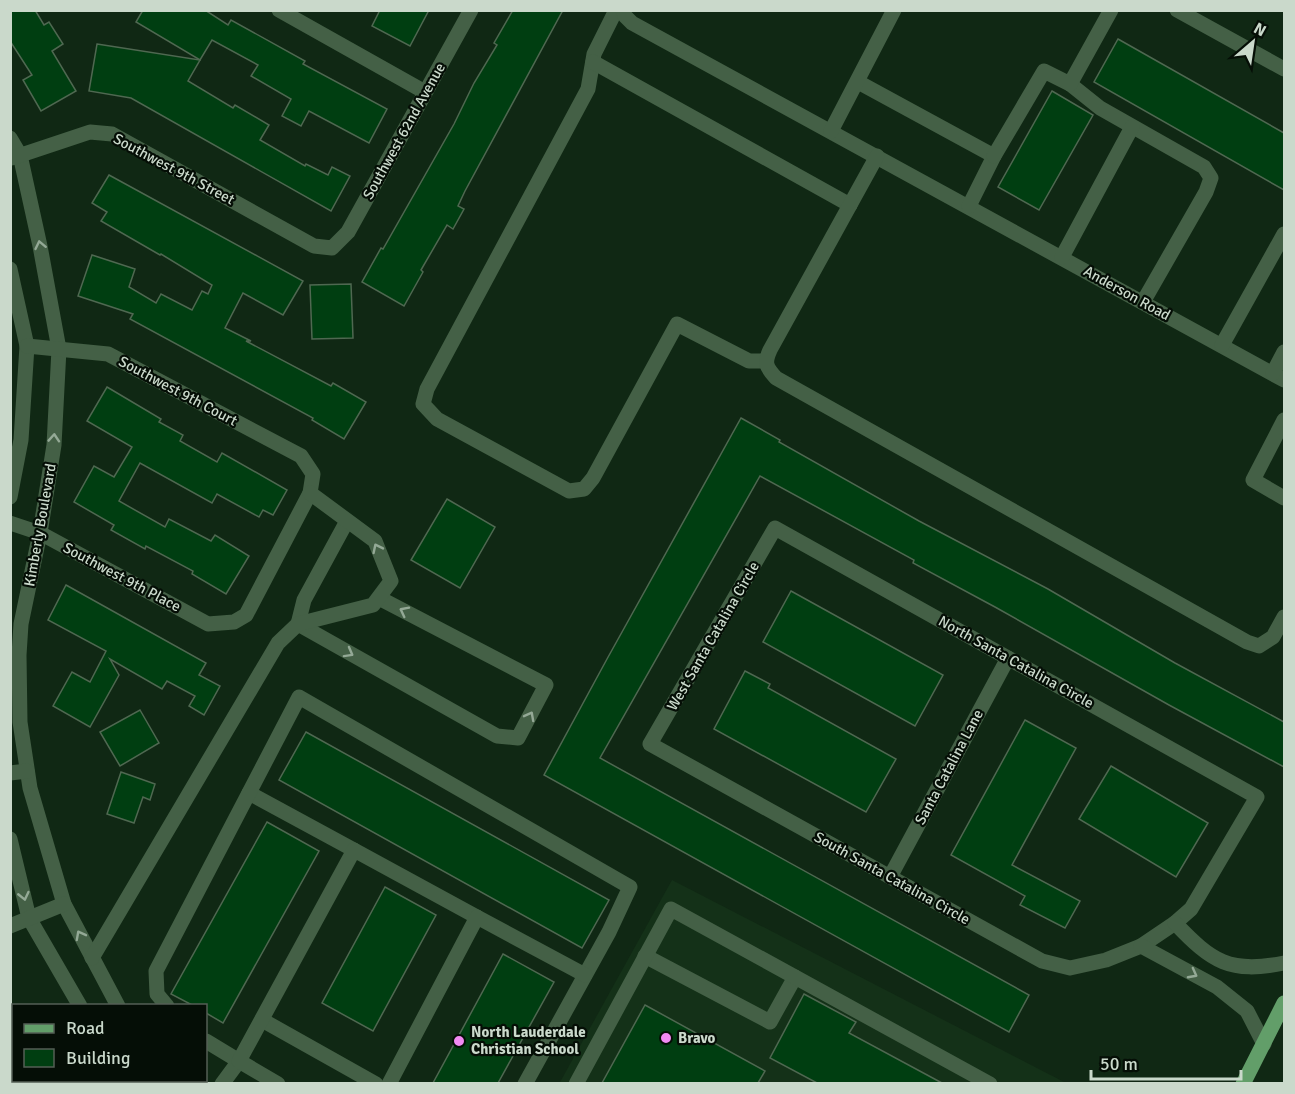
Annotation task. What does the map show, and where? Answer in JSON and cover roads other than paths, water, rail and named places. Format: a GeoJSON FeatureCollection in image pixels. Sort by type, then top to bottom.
{"type":"FeatureCollection","features":[{"type":"Feature","properties":{"kind":"main road"},"geometry":{"type":"LineString","coordinates":[[1243,1083],[1284,1003]]}},
{"type":"Feature","properties":{"kind":"street"},"geometry":{"type":"LineString","coordinates":[[279,10],[425,92]]}},
{"type":"Feature","properties":{"kind":"street","name":"Southwest 62nd Avenue"},"geometry":{"type":"LineString","coordinates":[[332,248],[348,232],[471,10]]}},
{"type":"Feature","properties":{"kind":"street"},"geometry":{"type":"LineString","coordinates":[[616,10],[594,54],[588,89],[427,389],[423,404],[437,419],[569,492],[584,489],[593,478],[677,324],[749,362],[765,361]]}},
{"type":"Feature","properties":{"kind":"street","name":"Anderson Road"},"geometry":{"type":"LineString","coordinates":[[623,10],[632,23],[1279,377]]}},
{"type":"Feature","properties":{"kind":"street"},"geometry":{"type":"LineString","coordinates":[[831,131],[894,10]]}},
{"type":"Feature","properties":{"kind":"street"},"geometry":{"type":"LineString","coordinates":[[1070,84],[1111,10]]}},
{"type":"Feature","properties":{"kind":"street"},"geometry":{"type":"LineString","coordinates":[[1177,10],[1284,69]]}},
{"type":"Feature","properties":{"kind":"street"},"geometry":{"type":"LineString","coordinates":[[593,62],[850,205]]}},
{"type":"Feature","properties":{"kind":"street"},"geometry":{"type":"LineString","coordinates":[[969,206],[994,156],[1044,71],[1070,84],[1100,108],[1204,167],[1211,178],[1206,192],[1143,302]]}},
{"type":"Feature","properties":{"kind":"street"},"geometry":{"type":"LineString","coordinates":[[858,82],[994,156]]}},
{"type":"Feature","properties":{"kind":"street"},"geometry":{"type":"LineString","coordinates":[[1062,257],[1132,127]]}},
{"type":"Feature","properties":{"kind":"street","name":"Southwest 9th Street"},"geometry":{"type":"LineString","coordinates":[[15,157],[90,132],[112,134],[314,246],[332,248]]}},
{"type":"Feature","properties":{"kind":"street","name":"Kimberly Boulevard"},"geometry":{"type":"LineString","coordinates":[[10,138],[40,246],[59,349],[54,445],[40,533],[21,624],[20,722],[30,788],[64,904],[117,1004]]}},
{"type":"Feature","properties":{"kind":"street"},"geometry":{"type":"LineString","coordinates":[[877,156],[765,361],[767,369],[776,378],[1246,642],[1259,646],[1273,637],[1284,617]]}},
{"type":"Feature","properties":{"kind":"street"},"geometry":{"type":"LineString","coordinates":[[1222,345],[1284,234]]}},
{"type":"Feature","properties":{"kind":"street"},"geometry":{"type":"LineString","coordinates":[[10,269],[27,346],[21,440],[10,497]]}},
{"type":"Feature","properties":{"kind":"street","name":"Southwest 9th Court"},"geometry":{"type":"LineString","coordinates":[[27,346],[108,354],[301,456],[313,474],[309,493]]}},
{"type":"Feature","properties":{"kind":"street"},"geometry":{"type":"LineString","coordinates":[[1279,377],[1284,352]]}},
{"type":"Feature","properties":{"kind":"street"},"geometry":{"type":"LineString","coordinates":[[1284,420],[1253,480],[1284,498]]}},
{"type":"Feature","properties":{"kind":"street"},"geometry":{"type":"LineString","coordinates":[[92,958],[278,643],[298,624],[373,605],[391,581],[375,541],[309,493]]}},
{"type":"Feature","properties":{"kind":"street","name":"Southwest 9th Place"},"geometry":{"type":"LineString","coordinates":[[10,523],[40,533],[208,624],[234,622],[246,615],[309,493]]}},
{"type":"Feature","properties":{"kind":"street"},"geometry":{"type":"LineString","coordinates":[[298,624],[304,600],[347,521]]}},
{"type":"Feature","properties":{"kind":"street","name":"North Santa Catalina Circle"},"geometry":{"type":"LineString","coordinates":[[775,528],[1257,797]]}},
{"type":"Feature","properties":{"kind":"street","name":"West Santa Catalina Circle"},"geometry":{"type":"LineString","coordinates":[[650,744],[775,528]]}},
{"type":"Feature","properties":{"kind":"street"},"geometry":{"type":"LineString","coordinates":[[298,624],[497,736],[518,738],[546,685],[379,598]]}},
{"type":"Feature","properties":{"kind":"street","name":"Santa Catalina Lane"},"geometry":{"type":"LineString","coordinates":[[890,877],[1008,658]]}},
{"type":"Feature","properties":{"kind":"street"},"geometry":{"type":"LineString","coordinates":[[166,1004],[157,994],[156,971],[299,697],[630,887],[609,932],[525,1083]]}},
{"type":"Feature","properties":{"kind":"street","name":"South Santa Catalina Circle"},"geometry":{"type":"LineString","coordinates":[[650,744],[1042,961],[1070,968],[1106,960],[1141,946],[1191,909],[1257,797]]}},
{"type":"Feature","properties":{"kind":"street"},"geometry":{"type":"LineString","coordinates":[[10,773],[27,771]]}},
{"type":"Feature","properties":{"kind":"street"},"geometry":{"type":"LineString","coordinates":[[249,793],[585,975]]}},
{"type":"Feature","properties":{"kind":"street"},"geometry":{"type":"LineString","coordinates":[[10,839],[29,918],[79,1004]]}},
{"type":"Feature","properties":{"kind":"street"},"geometry":{"type":"LineString","coordinates":[[222,1083],[239,1061],[354,850]]}},
{"type":"Feature","properties":{"kind":"street"},"geometry":{"type":"LineString","coordinates":[[10,926],[64,904]]}},
{"type":"Feature","properties":{"kind":"street"},"geometry":{"type":"LineString","coordinates":[[576,1083],[671,909],[990,1083]]}},
{"type":"Feature","properties":{"kind":"street"},"geometry":{"type":"LineString","coordinates":[[389,1083],[477,917]]}},
{"type":"Feature","properties":{"kind":"street"},"geometry":{"type":"LineString","coordinates":[[1175,923],[1196,946],[1219,960],[1242,968],[1266,967],[1284,963]]}},
{"type":"Feature","properties":{"kind":"street"},"geometry":{"type":"LineString","coordinates":[[1141,946],[1217,987],[1247,1011],[1264,1044]]}},
{"type":"Feature","properties":{"kind":"street"},"geometry":{"type":"LineString","coordinates":[[645,956],[770,1022],[795,977]]}},
{"type":"Feature","properties":{"kind":"street"},"geometry":{"type":"LineString","coordinates":[[262,1020],[376,1083]]}},
{"type":"Feature","properties":{"kind":"street"},"geometry":{"type":"LineString","coordinates":[[207,1042],[278,1083]]}},
{"type":"Feature","properties":{"kind":"place","name":"Bravo"},"geometry":{"type":"Point","coordinates":[666,1038]}},
{"type":"Feature","properties":{"kind":"place","name":"North Lauderdale Christian School"},"geometry":{"type":"Point","coordinates":[459,1041]}}]}
